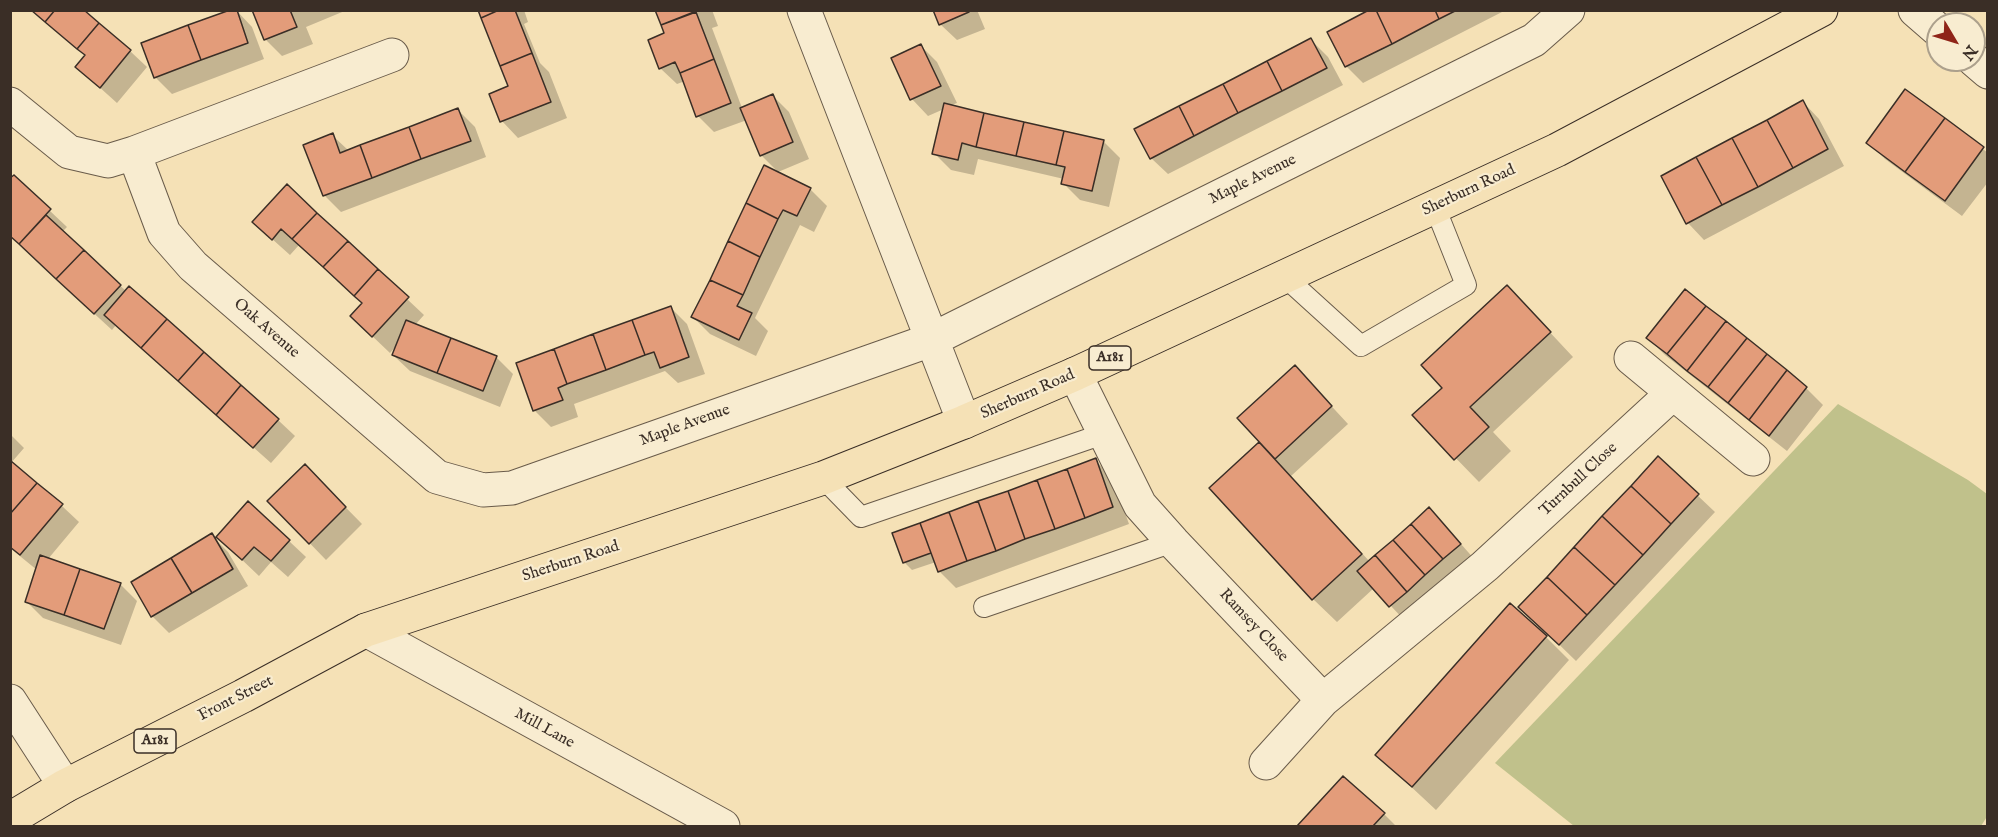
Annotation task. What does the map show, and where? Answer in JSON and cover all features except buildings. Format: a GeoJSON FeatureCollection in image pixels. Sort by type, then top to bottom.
{"type":"FeatureCollection","features":[{"type":"Feature","properties":{"kind":"main road","name":"Sherburn Road"},"geometry":{"type":"LineString","coordinates":[[366,630],[823,478],[964,422],[1075,374],[1557,150],[1821,10]]}},
{"type":"Feature","properties":{"kind":"main road","name":"Front Street"},"geometry":{"type":"LineString","coordinates":[[10,819],[65,786],[243,696],[366,630]]}},
{"type":"Feature","properties":{"kind":"street"},"geometry":{"type":"LineString","coordinates":[[804,10],[964,422]]}},
{"type":"Feature","properties":{"kind":"street","name":"Maple Avenue"},"geometry":{"type":"LineString","coordinates":[[437,477],[483,490],[512,488],[931,340],[1534,40],[1568,10]]}},
{"type":"Feature","properties":{"kind":"street"},"geometry":{"type":"LineString","coordinates":[[10,104],[69,152],[108,161],[392,55]]}},
{"type":"Feature","properties":{"kind":"street","name":"Oak Avenue"},"geometry":{"type":"LineString","coordinates":[[134,153],[164,233],[193,266],[437,477]]}},
{"type":"Feature","properties":{"kind":"street"},"geometry":{"type":"LineString","coordinates":[[1631,358],[1753,459]]}},
{"type":"Feature","properties":{"kind":"street","name":"Ramsey Close"},"geometry":{"type":"LineString","coordinates":[[1075,374],[1140,505],[1323,700]]}},
{"type":"Feature","properties":{"kind":"street","name":"Turnbull Close"},"geometry":{"type":"LineString","coordinates":[[1323,700],[1485,566],[1673,393]]}},
{"type":"Feature","properties":{"kind":"street","name":"Mill Lane"},"geometry":{"type":"LineString","coordinates":[[366,630],[723,826]]}},
{"type":"Feature","properties":{"kind":"street"},"geometry":{"type":"LineString","coordinates":[[1266,763],[1323,700]]}},
{"type":"Feature","properties":{"kind":"street"},"geometry":{"type":"LineString","coordinates":[[10,701],[65,786]]}},
{"type":"Feature","properties":{"kind":"lane"},"geometry":{"type":"LineString","coordinates":[[1285,277],[1361,346],[1466,285],[1435,207]]}},
{"type":"Feature","properties":{"kind":"lane"},"geometry":{"type":"LineString","coordinates":[[823,478],[861,517],[1104,434]]}},
{"type":"Feature","properties":{"kind":"lane"},"geometry":{"type":"LineString","coordinates":[[984,607],[1173,542]]}},
{"type":"Feature","properties":{"kind":"green space"},"geometry":{"type":"Polygon","coordinates":[[[1838,404],[1968,480],[1987,494],[1988,815],[1981,826],[1574,826],[1495,763],[1838,404]]]}}]}
